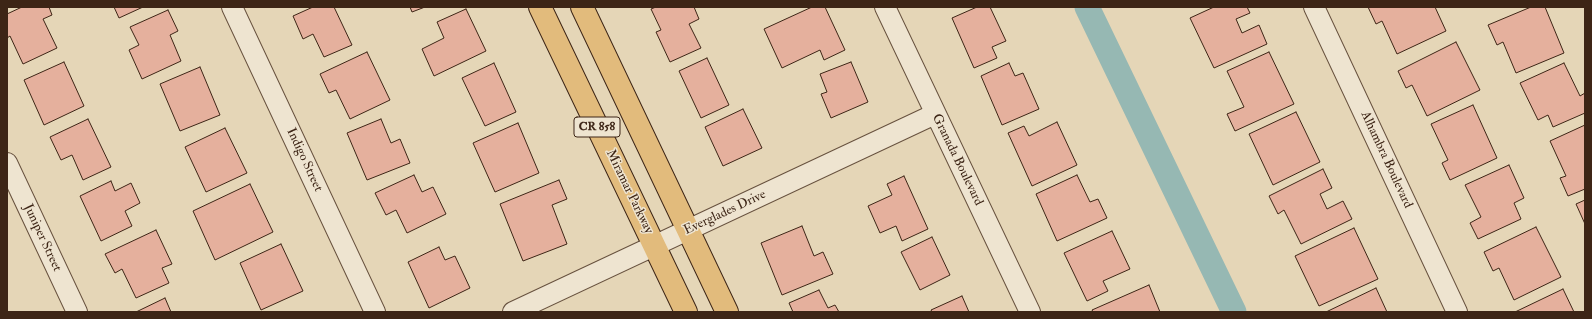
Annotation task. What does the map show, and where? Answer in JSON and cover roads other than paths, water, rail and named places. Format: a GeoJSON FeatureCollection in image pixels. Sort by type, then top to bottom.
{"type":"FeatureCollection","features":[{"type":"Feature","properties":{"kind":"main road","name":"Miramar Parkway"},"geometry":{"type":"LineString","coordinates":[[540,7],[686,312]]}},
{"type":"Feature","properties":{"kind":"main road","name":"CR 858"},"geometry":{"type":"LineString","coordinates":[[582,7],[727,312]]}},
{"type":"Feature","properties":{"kind":"street","name":"Indigo Street"},"geometry":{"type":"LineString","coordinates":[[232,7],[375,312]]}},
{"type":"Feature","properties":{"kind":"street","name":"Granada Boulevard"},"geometry":{"type":"LineString","coordinates":[[885,7],[1030,312]]}},
{"type":"Feature","properties":{"kind":"street","name":"Alhambra Boulevard"},"geometry":{"type":"LineString","coordinates":[[1314,7],[1457,312]]}},
{"type":"Feature","properties":{"kind":"street","name":"Everglades Drive"},"geometry":{"type":"LineString","coordinates":[[513,312],[655,247],[935,114]]}},
{"type":"Feature","properties":{"kind":"street","name":"Juniper Street"},"geometry":{"type":"LineString","coordinates":[[7,163],[77,312]]}},
{"type":"Feature","properties":{"kind":"waterway"},"geometry":{"type":"LineString","coordinates":[[1087,7],[1234,312]]}}]}
